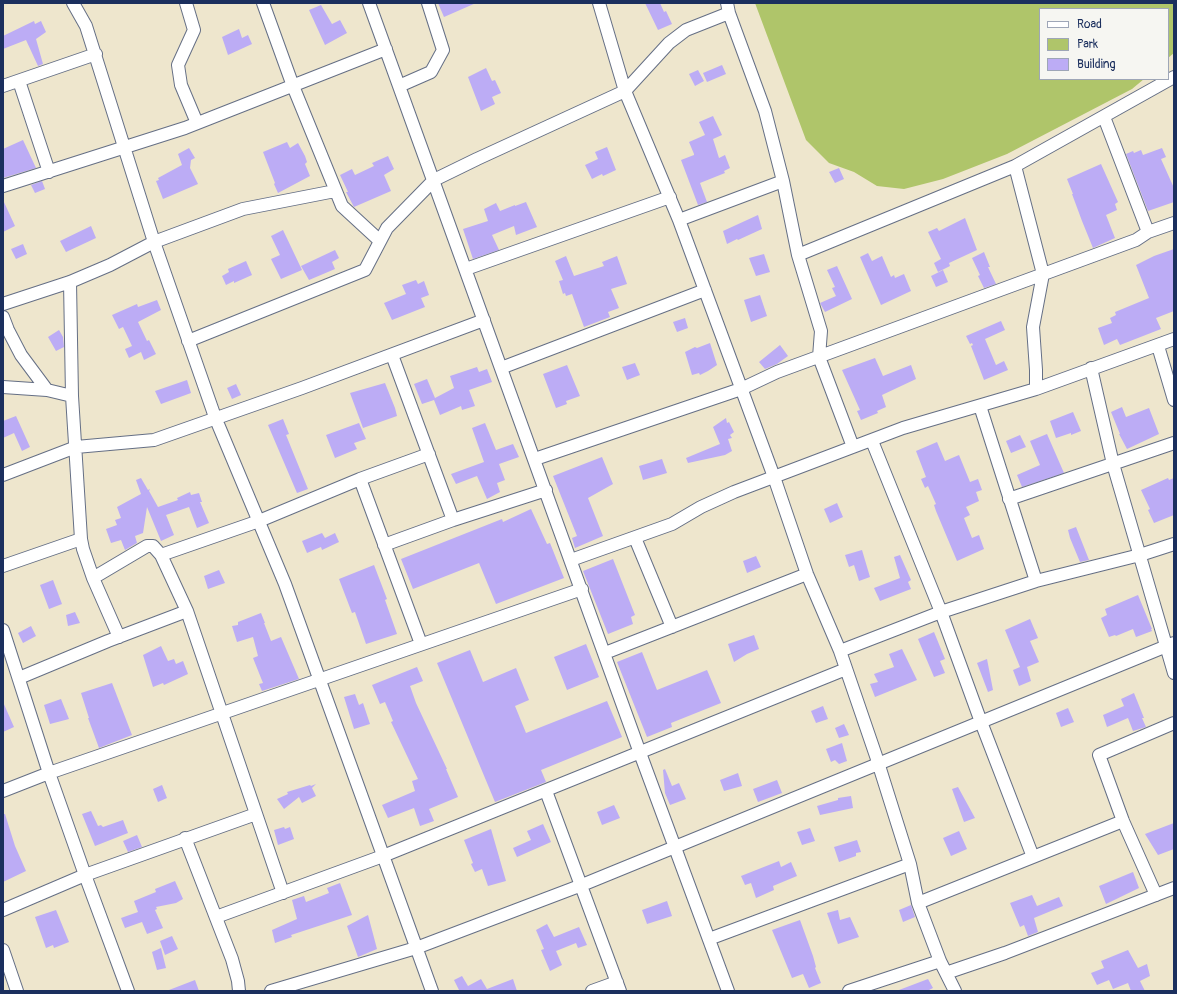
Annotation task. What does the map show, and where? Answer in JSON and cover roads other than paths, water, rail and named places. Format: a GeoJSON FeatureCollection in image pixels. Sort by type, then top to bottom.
{"type":"FeatureCollection","features":[{"type":"Feature","properties":{"kind":"street"},"geometry":{"type":"LineString","coordinates":[[73,3],[86,26],[96,54],[154,242],[215,417],[285,584],[432,991]]}},
{"type":"Feature","properties":{"kind":"street"},"geometry":{"type":"LineString","coordinates":[[186,3],[194,30],[178,65],[181,85],[197,124]]}},
{"type":"Feature","properties":{"kind":"street"},"geometry":{"type":"LineString","coordinates":[[263,3],[293,86],[342,206],[380,241]]}},
{"type":"Feature","properties":{"kind":"street"},"geometry":{"type":"LineString","coordinates":[[369,3],[640,753],[728,991]]}},
{"type":"Feature","properties":{"kind":"street"},"geometry":{"type":"LineString","coordinates":[[399,86],[431,72],[443,50],[428,3]]}},
{"type":"Feature","properties":{"kind":"street"},"geometry":{"type":"LineString","coordinates":[[599,3],[625,91],[679,220],[774,477],[807,574],[840,651],[879,764],[910,864],[918,903],[940,961],[955,991]]}},
{"type":"Feature","properties":{"kind":"street"},"geometry":{"type":"LineString","coordinates":[[188,341],[365,270],[388,228],[434,180],[625,91],[669,43],[686,30],[728,8],[764,111],[783,181],[798,255],[822,331],[819,357],[853,447]]}},
{"type":"Feature","properties":{"kind":"street"},"geometry":{"type":"LineString","coordinates":[[3,186],[197,124],[386,49]]}},
{"type":"Feature","properties":{"kind":"street"},"geometry":{"type":"LineString","coordinates":[[3,86],[96,54]]}},
{"type":"Feature","properties":{"kind":"street"},"geometry":{"type":"LineString","coordinates":[[798,255],[1015,166],[1169,80]]}},
{"type":"Feature","properties":{"kind":"street"},"geometry":{"type":"LineString","coordinates":[[19,81],[49,172]]}},
{"type":"Feature","properties":{"kind":"street"},"geometry":{"type":"LineString","coordinates":[[1104,117],[1148,232]]}},
{"type":"Feature","properties":{"kind":"street"},"geometry":{"type":"LineString","coordinates":[[1015,166],[1043,274],[1033,327],[1036,390]]}},
{"type":"Feature","properties":{"kind":"street"},"geometry":{"type":"LineString","coordinates":[[679,220],[783,181]]}},
{"type":"Feature","properties":{"kind":"street"},"geometry":{"type":"LineString","coordinates":[[3,304],[70,282],[110,265],[154,242],[243,209],[335,191]]}},
{"type":"Feature","properties":{"kind":"street"},"geometry":{"type":"LineString","coordinates":[[466,269],[670,197]]}},
{"type":"Feature","properties":{"kind":"street"},"geometry":{"type":"LineString","coordinates":[[535,459],[741,389],[777,372],[1136,240],[1148,232],[1174,223]]}},
{"type":"Feature","properties":{"kind":"street"},"geometry":{"type":"LineString","coordinates":[[70,282],[72,396],[81,539],[83,549],[94,578],[119,637]]}},
{"type":"Feature","properties":{"kind":"street"},"geometry":{"type":"LineString","coordinates":[[501,368],[705,290]]}},
{"type":"Feature","properties":{"kind":"street"},"geometry":{"type":"LineString","coordinates":[[3,316],[8,330],[21,355],[47,390]]}},
{"type":"Feature","properties":{"kind":"street"},"geometry":{"type":"LineString","coordinates":[[3,475],[76,447],[154,440],[392,355],[484,320]]}},
{"type":"Feature","properties":{"kind":"street"},"geometry":{"type":"LineString","coordinates":[[571,560],[672,524],[701,507],[734,492],[904,428],[1036,390],[1091,368],[1158,346],[1174,339]]}},
{"type":"Feature","properties":{"kind":"street"},"geometry":{"type":"LineString","coordinates":[[1158,346],[1174,400]]}},
{"type":"Feature","properties":{"kind":"street"},"geometry":{"type":"LineString","coordinates":[[392,355],[453,520]]}},
{"type":"Feature","properties":{"kind":"street"},"geometry":{"type":"LineString","coordinates":[[1091,368],[1113,464],[1140,555],[1170,644],[1174,673]]}},
{"type":"Feature","properties":{"kind":"street"},"geometry":{"type":"LineString","coordinates":[[3,387],[47,390],[72,396]]}},
{"type":"Feature","properties":{"kind":"street"},"geometry":{"type":"LineString","coordinates":[[980,406],[1036,581]]}},
{"type":"Feature","properties":{"kind":"street"},"geometry":{"type":"LineString","coordinates":[[872,440],[941,612],[981,722],[1033,857]]}},
{"type":"Feature","properties":{"kind":"street"},"geometry":{"type":"LineString","coordinates":[[1009,499],[1174,444]]}},
{"type":"Feature","properties":{"kind":"street"},"geometry":{"type":"LineString","coordinates":[[161,555],[259,521],[360,479],[429,454]]}},
{"type":"Feature","properties":{"kind":"street"},"geometry":{"type":"LineString","coordinates":[[360,479],[421,644]]}},
{"type":"Feature","properties":{"kind":"street"},"geometry":{"type":"LineString","coordinates":[[384,545],[453,520],[546,490]]}},
{"type":"Feature","properties":{"kind":"street"},"geometry":{"type":"LineString","coordinates":[[635,538],[672,627]]}},
{"type":"Feature","properties":{"kind":"street"},"geometry":{"type":"LineString","coordinates":[[3,566],[81,539]]}},
{"type":"Feature","properties":{"kind":"street"},"geometry":{"type":"LineString","coordinates":[[840,651],[941,612],[1036,581],[1140,555],[1174,544]]}},
{"type":"Feature","properties":{"kind":"street"},"geometry":{"type":"LineString","coordinates":[[94,578],[147,546],[153,546],[161,555],[186,611],[282,893]]}},
{"type":"Feature","properties":{"kind":"street"},"geometry":{"type":"LineString","coordinates":[[605,653],[807,574]]}},
{"type":"Feature","properties":{"kind":"street"},"geometry":{"type":"LineString","coordinates":[[3,791],[49,773],[582,589]]}},
{"type":"Feature","properties":{"kind":"street"},"geometry":{"type":"LineString","coordinates":[[19,678],[186,611]]}},
{"type":"Feature","properties":{"kind":"street"},"geometry":{"type":"LineString","coordinates":[[3,630],[49,773],[128,991]]}},
{"type":"Feature","properties":{"kind":"street"},"geometry":{"type":"LineString","coordinates":[[271,991],[416,948],[582,885],[1170,644]]}},
{"type":"Feature","properties":{"kind":"street"},"geometry":{"type":"LineString","coordinates":[[216,917],[383,856],[846,669]]}},
{"type":"Feature","properties":{"kind":"street"},"geometry":{"type":"LineString","coordinates":[[1156,895],[1123,821],[1098,755],[1174,723]]}},
{"type":"Feature","properties":{"kind":"street"},"geometry":{"type":"LineString","coordinates":[[546,791],[619,987],[592,991]]}},
{"type":"Feature","properties":{"kind":"street"},"geometry":{"type":"LineString","coordinates":[[3,910],[85,875],[185,838],[256,814]]}},
{"type":"Feature","properties":{"kind":"street"},"geometry":{"type":"LineString","coordinates":[[918,903],[1123,821]]}},
{"type":"Feature","properties":{"kind":"street"},"geometry":{"type":"LineString","coordinates":[[185,838],[232,959],[239,991]]}},
{"type":"Feature","properties":{"kind":"street"},"geometry":{"type":"LineString","coordinates":[[708,939],[910,864]]}},
{"type":"Feature","properties":{"kind":"street"},"geometry":{"type":"LineString","coordinates":[[946,973],[1034,942],[1174,888]]}},
{"type":"Feature","properties":{"kind":"street"},"geometry":{"type":"LineString","coordinates":[[3,950],[7,975],[17,991]]}},
{"type":"Feature","properties":{"kind":"street"},"geometry":{"type":"LineString","coordinates":[[849,991],[940,961]]}}]}
